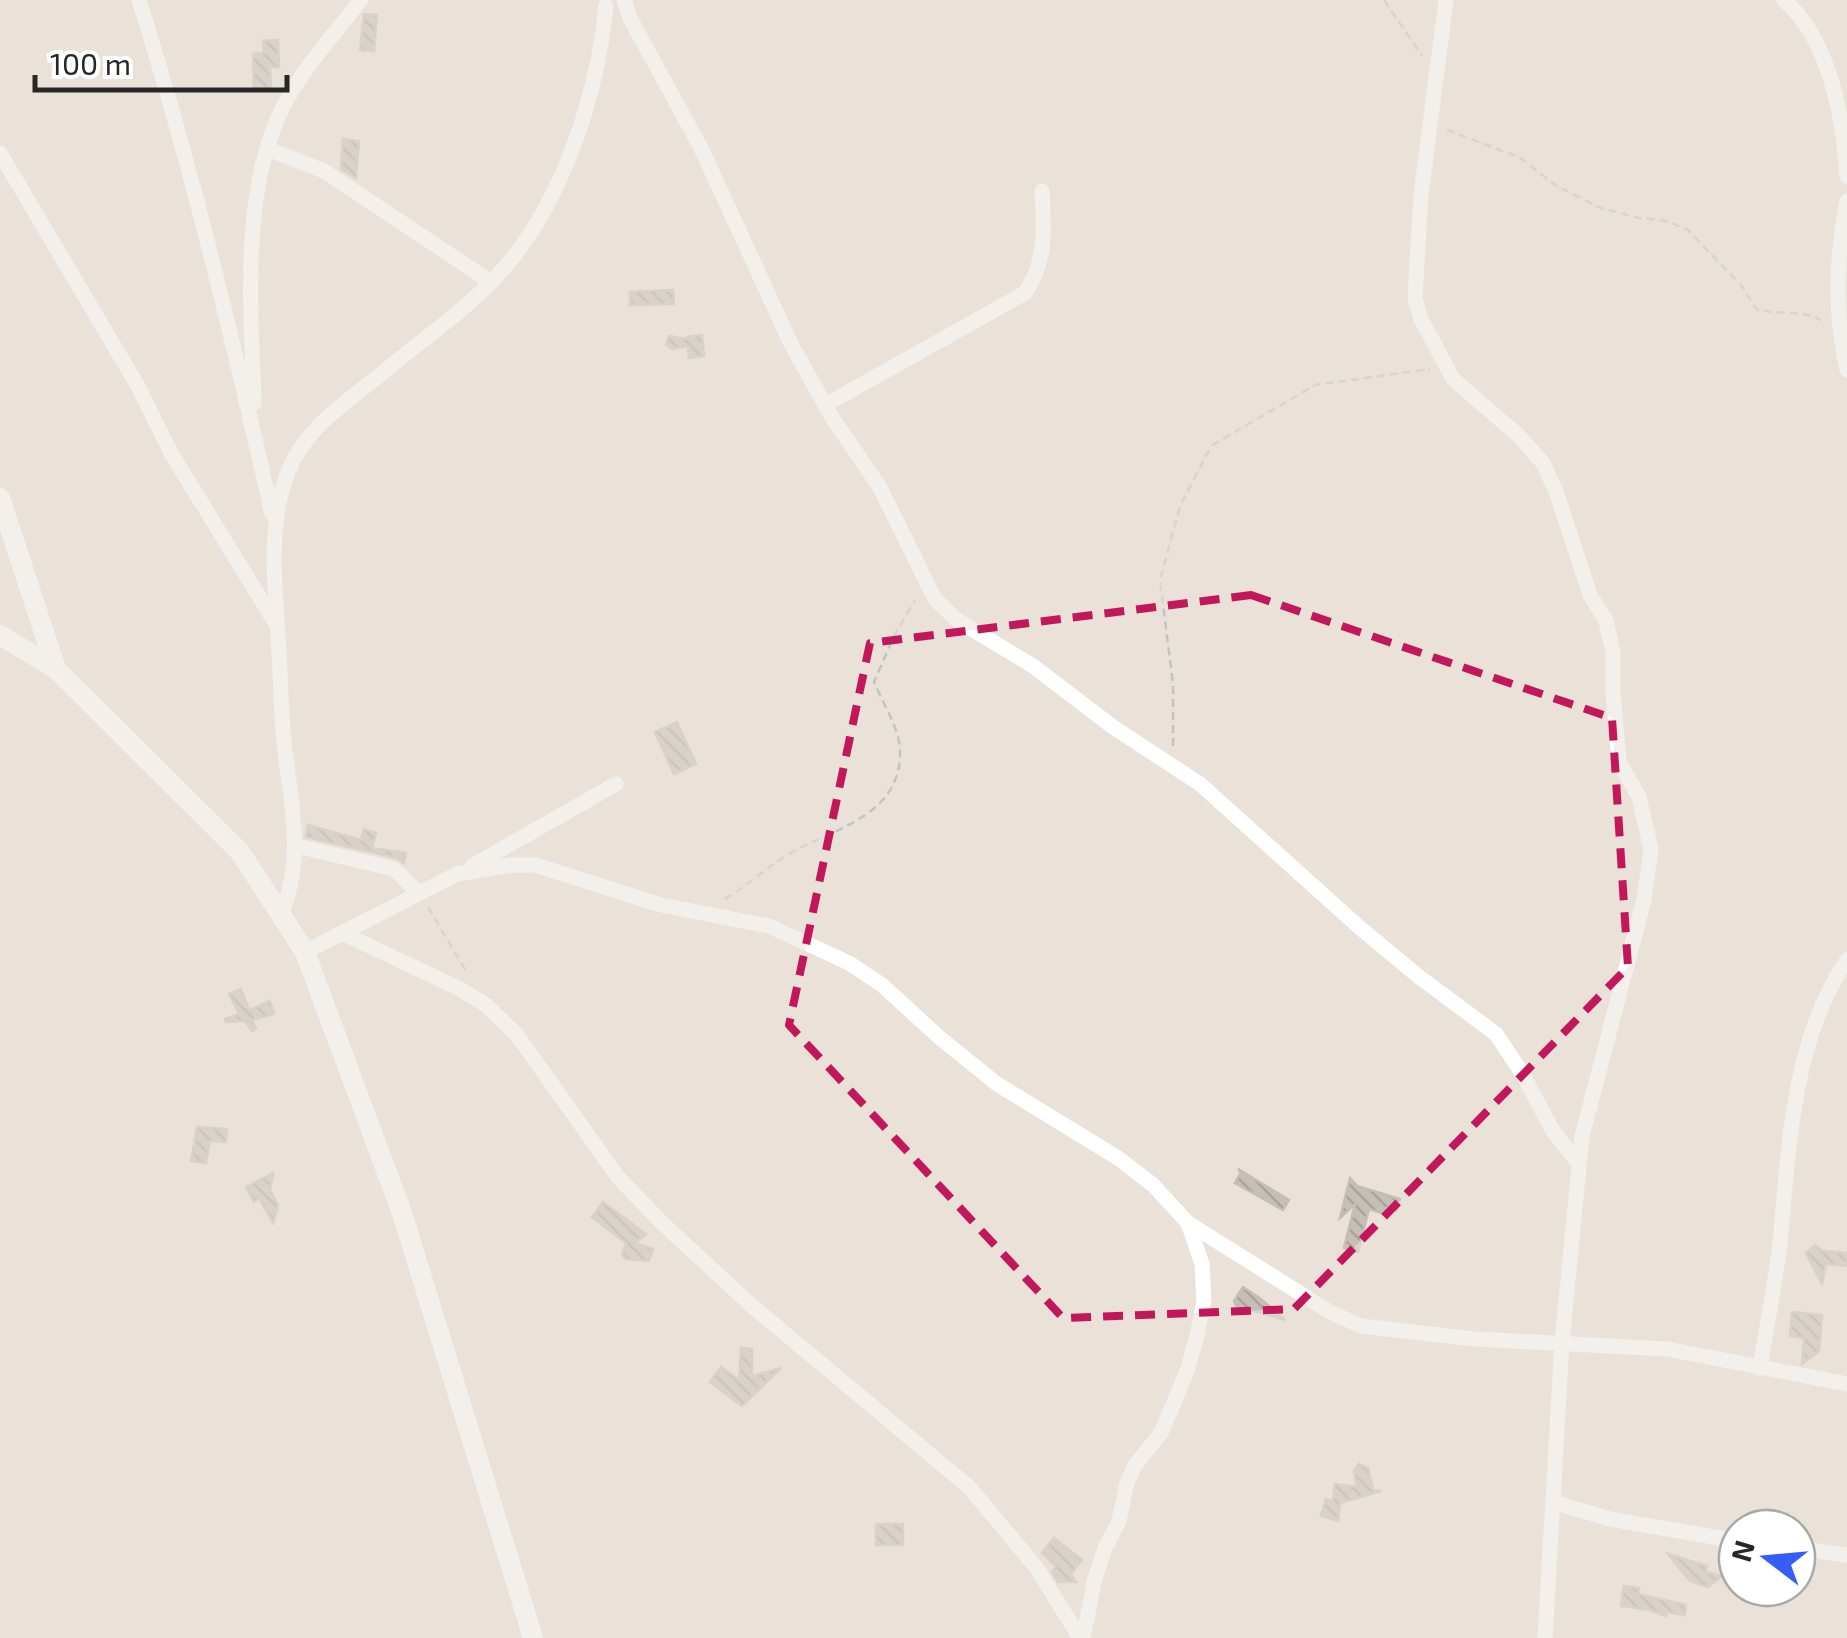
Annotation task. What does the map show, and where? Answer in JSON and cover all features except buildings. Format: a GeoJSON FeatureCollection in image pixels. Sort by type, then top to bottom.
{"type":"FeatureCollection","features":[{"type":"Feature","properties":{"kind":"street"},"geometry":{"type":"LineString","coordinates":[[138,0],[174,114],[275,528]]}},
{"type":"Feature","properties":{"kind":"street"},"geometry":{"type":"LineString","coordinates":[[256,442],[249,299],[258,200],[268,149],[280,112],[300,79],[362,0]]}},
{"type":"Feature","properties":{"kind":"street"},"geometry":{"type":"LineString","coordinates":[[624,0],[630,18],[702,148],[791,344],[825,406],[879,486],[934,598],[957,620],[1033,666],[1112,728],[1173,766],[1233,812],[1403,964],[1496,1034],[1553,1130],[1579,1164]]}},
{"type":"Feature","properties":{"kind":"street"},"geometry":{"type":"LineString","coordinates":[[1446,0],[1428,126],[1416,298],[1421,319],[1454,379],[1519,436],[1543,463],[1557,494],[1590,595],[1606,620],[1613,652],[1620,762],[1639,796],[1650,849],[1644,900],[1582,1136],[1562,1342],[1545,1638]]}},
{"type":"Feature","properties":{"kind":"street"},"geometry":{"type":"LineString","coordinates":[[1784,0],[1801,17],[1816,42],[1836,96],[1847,176]]}},
{"type":"Feature","properties":{"kind":"street"},"geometry":{"type":"LineString","coordinates":[[281,915],[289,896],[297,846],[285,748],[275,528],[289,468],[318,425],[491,282],[538,222],[580,129],[602,49],[606,3],[630,18]]}},
{"type":"Feature","properties":{"kind":"street"},"geometry":{"type":"LineString","coordinates":[[268,149],[324,172],[491,282]]}},
{"type":"Feature","properties":{"kind":"street"},"geometry":{"type":"LineString","coordinates":[[0,153],[123,360],[172,454],[278,628]]}},
{"type":"Feature","properties":{"kind":"street"},"geometry":{"type":"LineString","coordinates":[[825,406],[1025,293],[1040,266],[1045,242],[1042,191]]}},
{"type":"Feature","properties":{"kind":"street"},"geometry":{"type":"LineString","coordinates":[[1847,201],[1837,262],[1836,313],[1847,370]]}},
{"type":"Feature","properties":{"kind":"street"},"geometry":{"type":"LineString","coordinates":[[0,498],[56,669]]}},
{"type":"Feature","properties":{"kind":"street"},"geometry":{"type":"LineString","coordinates":[[0,635],[56,669],[240,852],[305,952],[403,1216],[533,1638]]}},
{"type":"Feature","properties":{"kind":"street"},"geometry":{"type":"LineString","coordinates":[[305,952],[457,874],[616,784]]}},
{"type":"Feature","properties":{"kind":"street"},"geometry":{"type":"LineString","coordinates":[[297,846],[394,869],[418,892]]}},
{"type":"Feature","properties":{"kind":"street"},"geometry":{"type":"LineString","coordinates":[[457,874],[486,867],[535,865],[618,894],[770,926],[849,963],[882,985],[996,1084],[1095,1142],[1153,1185],[1188,1223],[1330,1312],[1361,1326],[1439,1336],[1666,1349],[1847,1384]]}},
{"type":"Feature","properties":{"kind":"street"},"geometry":{"type":"LineString","coordinates":[[342,932],[460,989],[486,1005],[507,1025],[587,1137],[639,1199],[752,1306],[969,1488],[1036,1567],[1082,1638]]}},
{"type":"Feature","properties":{"kind":"street"},"geometry":{"type":"LineString","coordinates":[[1760,1368],[1781,1232],[1788,1147],[1807,1055],[1822,1001],[1847,960]]}},
{"type":"Feature","properties":{"kind":"street"},"geometry":{"type":"LineString","coordinates":[[1082,1638],[1095,1578],[1104,1548],[1119,1522],[1127,1483],[1135,1465],[1161,1433],[1197,1336],[1204,1301],[1202,1264],[1188,1223]]}},
{"type":"Feature","properties":{"kind":"street"},"geometry":{"type":"LineString","coordinates":[[1553,1502],[1610,1519],[1717,1538]]}},
{"type":"Feature","properties":{"kind":"street"},"geometry":{"type":"LineString","coordinates":[[1817,1551],[1847,1556]]}},
{"type":"Feature","properties":{"kind":"path"},"geometry":{"type":"LineString","coordinates":[[1384,0],[1434,74]]}},
{"type":"Feature","properties":{"kind":"path"},"geometry":{"type":"LineString","coordinates":[[1428,126],[1519,157],[1558,187],[1601,208],[1667,221],[1688,230],[1741,284],[1756,309],[1772,314],[1806,313],[1840,330]]}},
{"type":"Feature","properties":{"kind":"path"},"geometry":{"type":"LineString","coordinates":[[1173,766],[1173,684],[1160,580],[1180,506],[1211,446],[1315,385],[1446,367]]}},
{"type":"Feature","properties":{"kind":"path"},"geometry":{"type":"LineString","coordinates":[[698,912],[724,900],[798,848],[834,835],[871,813],[893,785],[901,755],[874,682],[894,636],[926,581]]}},
{"type":"Feature","properties":{"kind":"path"},"geometry":{"type":"LineString","coordinates":[[418,892],[467,972]]}},
{"type":"Feature","properties":{"kind":"highlighted area"},"geometry":{"type":"Polygon","coordinates":[[[1251,595],[1612,718],[1628,967],[1294,1309],[1063,1318],[789,1025],[870,643],[1251,595]]]}}]}
